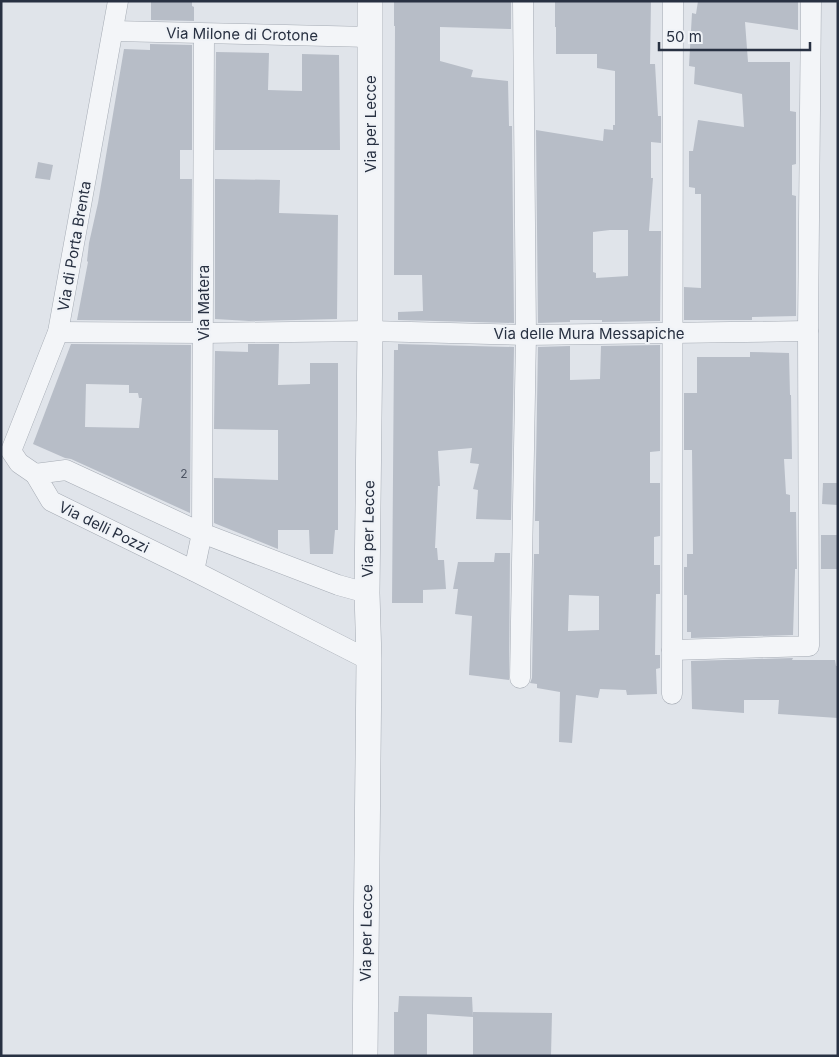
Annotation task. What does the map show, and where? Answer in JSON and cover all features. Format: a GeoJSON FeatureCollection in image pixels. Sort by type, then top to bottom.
{"type":"FeatureCollection","features":[{"type":"Feature","properties":{"kind":"street","name":"Via di Porta Brenta"},"geometry":{"type":"LineString","coordinates":[[35,474],[19,463],[11,451],[58,332],[118,1]]}},
{"type":"Feature","properties":{"kind":"street","name":"Via per Lecce"},"geometry":{"type":"LineString","coordinates":[[365,1056],[369,660],[367,593],[370,331],[370,1]]}},
{"type":"Feature","properties":{"kind":"street"},"geometry":{"type":"LineString","coordinates":[[520,678],[526,335],[523,1]]}},
{"type":"Feature","properties":{"kind":"street"},"geometry":{"type":"LineString","coordinates":[[672,694],[674,1]]}},
{"type":"Feature","properties":{"kind":"street"},"geometry":{"type":"LineString","coordinates":[[672,650],[810,646],[808,331],[811,1]]}},
{"type":"Feature","properties":{"kind":"street","name":"Via Milone di Crotone"},"geometry":{"type":"LineString","coordinates":[[114,31],[370,37]]}},
{"type":"Feature","properties":{"kind":"street","name":"Via Matera"},"geometry":{"type":"LineString","coordinates":[[194,571],[202,533],[204,34]]}},
{"type":"Feature","properties":{"kind":"street","name":"Via delle Mura Messapiche"},"geometry":{"type":"LineString","coordinates":[[58,332],[370,331],[526,335],[808,331]]}},
{"type":"Feature","properties":{"kind":"street"},"geometry":{"type":"LineString","coordinates":[[35,474],[66,470],[202,533],[330,582],[367,593]]}},
{"type":"Feature","properties":{"kind":"street","name":"Via delli Pozzi"},"geometry":{"type":"LineString","coordinates":[[35,474],[51,501],[369,660]]}},
{"type":"Feature","properties":{"kind":"building"},"geometry":{"type":"Polygon","coordinates":[[[151,1],[192,1],[194,21],[151,20],[151,1]]]}},
{"type":"Feature","properties":{"kind":"building"},"geometry":{"type":"Polygon","coordinates":[[[394,1],[511,1],[511,29],[440,27],[440,61],[473,70],[471,77],[508,81],[509,126],[512,126],[514,323],[398,320],[398,312],[423,311],[422,275],[394,275],[394,1]]]}},
{"type":"Feature","properties":{"kind":"building"},"geometry":{"type":"Polygon","coordinates":[[[555,1],[651,1],[650,64],[655,64],[658,116],[661,116],[661,143],[651,142],[651,178],[653,178],[649,231],[661,231],[660,321],[602,322],[602,320],[570,320],[570,322],[538,323],[536,130],[603,141],[604,129],[613,130],[613,125],[615,125],[615,71],[597,68],[597,54],[556,54],[555,1]],[[628,230],[593,232],[593,272],[596,273],[596,278],[628,276],[628,230]]]}},
{"type":"Feature","properties":{"kind":"building"},"geometry":{"type":"Polygon","coordinates":[[[698,1],[798,1],[798,30],[745,22],[748,62],[790,62],[790,111],[796,112],[796,164],[792,165],[792,195],[796,196],[796,316],[752,317],[752,320],[684,320],[684,287],[701,288],[701,194],[695,194],[695,188],[689,187],[689,151],[693,151],[698,120],[744,127],[742,94],[694,84],[695,67],[689,66],[692,13],[696,14],[698,1]]]}},
{"type":"Feature","properties":{"kind":"building"},"geometry":{"type":"Polygon","coordinates":[[[150,44],[192,45],[192,150],[180,150],[180,179],[192,179],[191,321],[77,320],[124,49],[150,50],[150,44]]]}},
{"type":"Feature","properties":{"kind":"building"},"geometry":{"type":"Polygon","coordinates":[[[216,52],[269,53],[268,90],[302,91],[302,54],[339,55],[340,150],[215,150],[216,52]]]}},
{"type":"Feature","properties":{"kind":"building"},"geometry":{"type":"Polygon","coordinates":[[[38,162],[53,165],[50,180],[35,178],[38,162]]]}},
{"type":"Feature","properties":{"kind":"building"},"geometry":{"type":"Polygon","coordinates":[[[215,179],[280,180],[279,213],[338,215],[337,319],[249,321],[215,319],[215,179]]]}},
{"type":"Feature","properties":{"kind":"building"},"geometry":{"type":"Polygon","coordinates":[[[71,344],[191,345],[190,513],[71,459],[33,444],[71,344]],[[86,384],[85,427],[139,428],[142,398],[139,398],[138,393],[129,393],[129,385],[86,384]]]}},
{"type":"Feature","properties":{"kind":"building"},"geometry":{"type":"Polygon","coordinates":[[[248,344],[279,344],[278,385],[310,384],[310,363],[338,363],[338,530],[335,530],[333,554],[310,554],[309,530],[278,530],[278,549],[214,523],[214,478],[278,480],[278,430],[214,429],[215,351],[248,352],[248,344]]]}},
{"type":"Feature","properties":{"kind":"building"},"geometry":{"type":"Polygon","coordinates":[[[398,344],[514,347],[511,520],[476,519],[478,490],[473,489],[479,464],[470,463],[472,448],[438,451],[440,486],[438,486],[435,548],[437,548],[438,560],[444,560],[446,589],[423,590],[423,603],[392,603],[394,350],[398,350],[398,344]]]}},
{"type":"Feature","properties":{"kind":"building"},"geometry":{"type":"Polygon","coordinates":[[[660,345],[660,451],[650,452],[650,483],[660,483],[660,536],[654,537],[654,565],[660,565],[660,594],[656,594],[655,655],[660,655],[660,668],[656,669],[657,694],[627,695],[626,690],[600,689],[598,698],[576,695],[572,743],[559,742],[560,692],[537,688],[537,684],[530,683],[532,678],[534,554],[539,554],[539,521],[535,521],[538,347],[570,346],[570,380],[600,379],[601,346],[660,345]],[[569,595],[568,631],[599,630],[599,596],[569,595]]]}},
{"type":"Feature","properties":{"kind":"building"},"geometry":{"type":"Polygon","coordinates":[[[750,352],[789,353],[792,459],[784,459],[786,494],[790,495],[790,512],[796,512],[797,569],[795,569],[793,635],[691,638],[691,632],[687,632],[687,595],[684,595],[684,567],[687,567],[687,554],[693,554],[692,450],[684,450],[684,393],[697,393],[697,357],[750,357],[750,352]]]}},
{"type":"Feature","properties":{"kind":"building"},"geometry":{"type":"Polygon","coordinates":[[[823,483],[838,483],[838,505],[822,504],[823,483]]]}},
{"type":"Feature","properties":{"kind":"building"},"geometry":{"type":"Polygon","coordinates":[[[821,535],[838,535],[838,569],[821,569],[821,535]]]}},
{"type":"Feature","properties":{"kind":"building"},"geometry":{"type":"Polygon","coordinates":[[[495,553],[510,553],[509,680],[469,675],[472,616],[455,614],[458,589],[453,589],[458,562],[494,562],[495,553]]]}},
{"type":"Feature","properties":{"kind":"building"},"geometry":{"type":"Polygon","coordinates":[[[793,658],[792,660],[835,660],[836,666],[838,666],[838,718],[778,714],[779,700],[744,700],[744,713],[692,709],[691,661],[793,658]]]}},
{"type":"Feature","properties":{"kind":"building"},"geometry":{"type":"Polygon","coordinates":[[[399,996],[472,997],[473,1017],[427,1014],[427,1056],[394,1056],[394,1012],[398,1012],[399,996]]]}},
{"type":"Feature","properties":{"kind":"building"},"geometry":{"type":"Polygon","coordinates":[[[473,1012],[552,1013],[551,1056],[473,1056],[473,1012]]]}}]}
